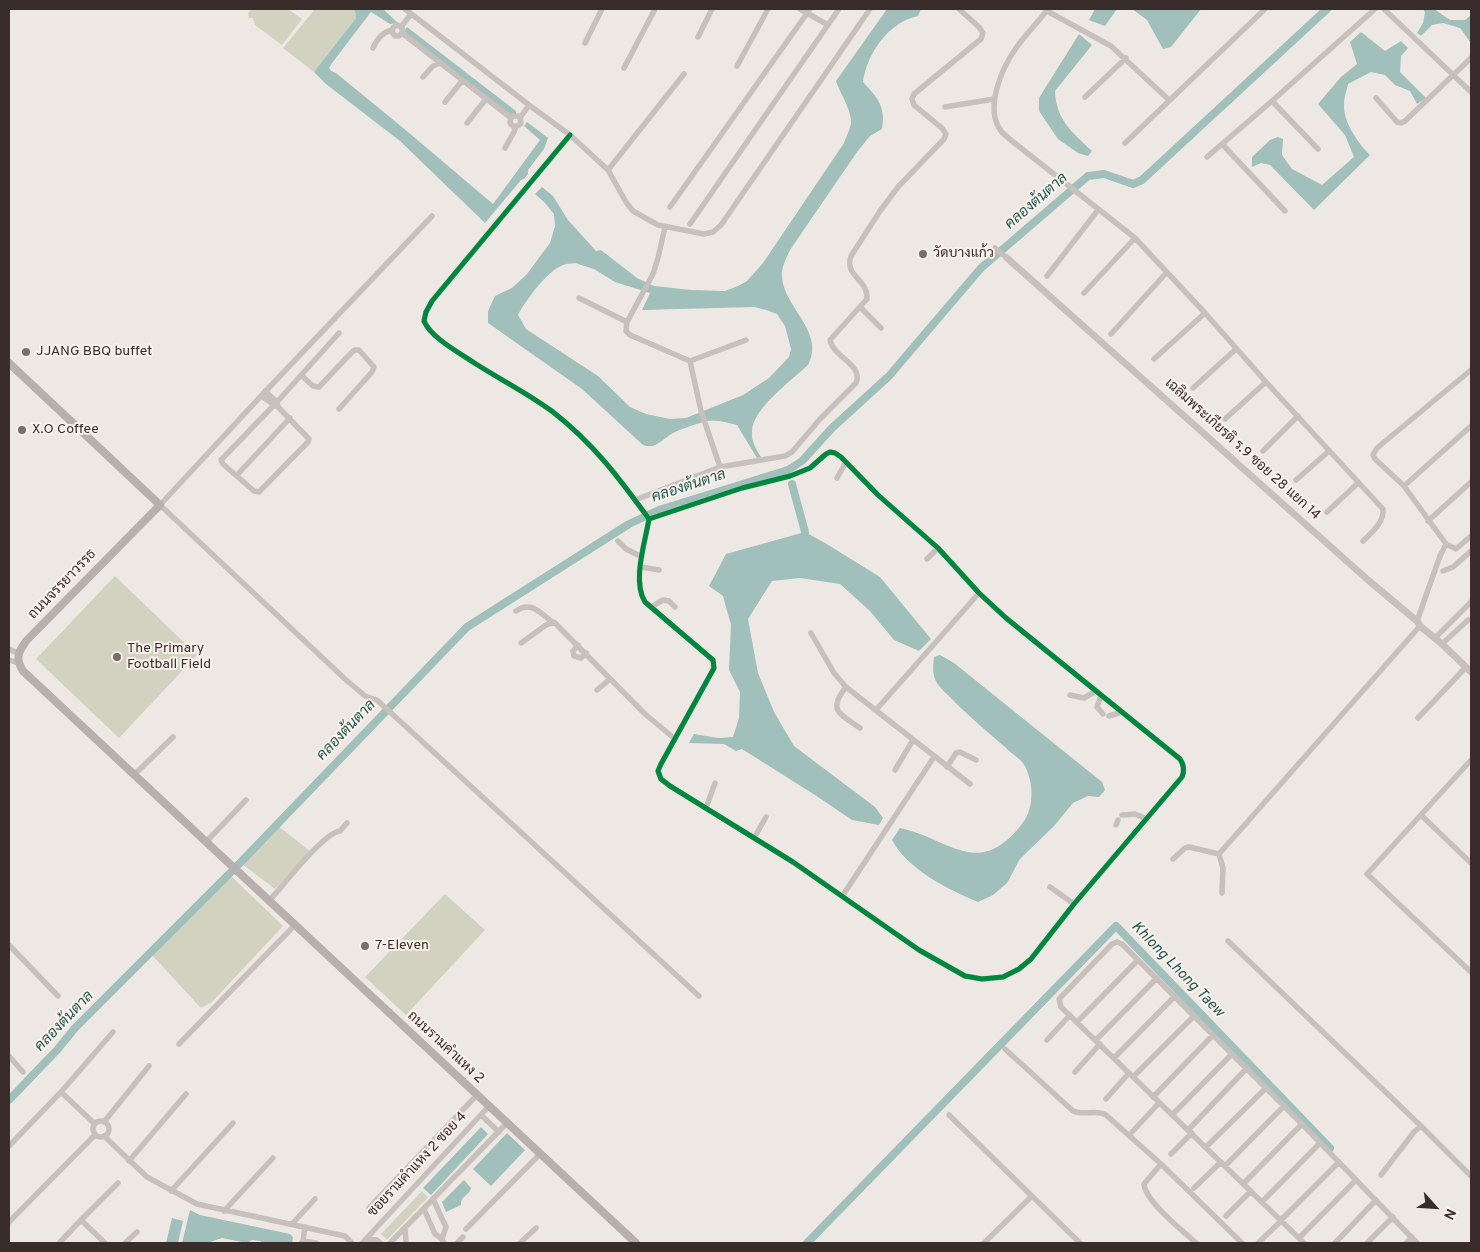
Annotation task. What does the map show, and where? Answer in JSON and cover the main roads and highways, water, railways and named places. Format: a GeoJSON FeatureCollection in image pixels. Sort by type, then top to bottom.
{"type":"FeatureCollection","features":[{"type":"Feature","properties":{"kind":"main road","name":"ถนนจรรยาวรรธ"},"geometry":{"type":"LineString","coordinates":[[9,363],[160,505],[27,640],[19,654],[18,662],[23,671],[234,868]]}},
{"type":"Feature","properties":{"kind":"main road","name":"ถนนรามคำแหง 2"},"geometry":{"type":"LineString","coordinates":[[234,868],[636,1243]]}},
{"type":"Feature","properties":{"kind":"water"},"geometry":{"type":"Polygon","coordinates":[[[352,9],[383,9],[398,23],[390,24],[371,12],[332,63],[329,68],[331,71],[336,73],[408,132],[493,204],[540,140],[524,126],[527,122],[548,138],[544,149],[528,170],[528,174],[485,223],[400,141],[326,84],[314,72],[356,18],[355,11],[352,9]]]}},
{"type":"Feature","properties":{"kind":"water"},"geometry":{"type":"Polygon","coordinates":[[[887,9],[921,9],[918,16],[907,19],[881,40],[865,71],[863,82],[877,98],[882,109],[882,129],[870,136],[857,152],[790,250],[784,262],[782,276],[784,287],[808,331],[812,342],[812,353],[808,365],[774,395],[758,414],[754,422],[752,438],[761,457],[757,458],[737,425],[720,421],[699,423],[673,433],[655,445],[643,445],[582,389],[488,323],[488,311],[495,296],[512,288],[527,274],[550,243],[555,226],[554,214],[535,194],[542,187],[553,196],[568,220],[596,251],[601,250],[637,278],[654,286],[725,291],[747,281],[763,263],[844,143],[851,118],[836,81],[887,9]],[[575,263],[565,264],[557,268],[538,287],[518,315],[526,329],[598,376],[630,407],[646,414],[670,419],[686,418],[743,395],[769,378],[789,357],[791,349],[785,326],[777,314],[754,307],[642,310],[650,293],[615,282],[594,269],[575,263]]]}},
{"type":"Feature","properties":{"kind":"water"},"geometry":{"type":"Polygon","coordinates":[[[1095,9],[1117,9],[1105,26],[1089,20],[1095,9]]]}},
{"type":"Feature","properties":{"kind":"water"},"geometry":{"type":"Polygon","coordinates":[[[1132,9],[1201,9],[1171,47],[1163,49],[1147,20],[1132,9]]]}},
{"type":"Feature","properties":{"kind":"water"},"geometry":{"type":"Polygon","coordinates":[[[1423,9],[1434,9],[1450,20],[1465,20],[1471,15],[1471,43],[1460,28],[1443,23],[1432,25],[1421,36],[1417,33],[1423,23],[1425,12],[1423,9]]]}},
{"type":"Feature","properties":{"kind":"water"},"geometry":{"type":"Polygon","coordinates":[[[407,27],[516,111],[516,114],[513,116],[508,114],[404,32],[407,27]]]}},
{"type":"Feature","properties":{"kind":"water"},"geometry":{"type":"Polygon","coordinates":[[[1361,32],[1385,51],[1401,41],[1408,48],[1401,56],[1400,72],[1426,98],[1417,104],[1410,91],[1395,85],[1385,75],[1371,72],[1348,84],[1344,101],[1346,118],[1356,138],[1370,155],[1314,210],[1270,165],[1261,163],[1252,167],[1252,157],[1270,140],[1278,137],[1283,139],[1282,155],[1292,169],[1322,185],[1354,157],[1345,135],[1318,104],[1341,77],[1357,64],[1350,42],[1361,32]]]}},
{"type":"Feature","properties":{"kind":"water"},"geometry":{"type":"Polygon","coordinates":[[[1079,34],[1092,45],[1055,91],[1056,101],[1062,118],[1072,132],[1092,151],[1088,156],[1078,153],[1058,139],[1039,111],[1039,98],[1079,34]]]}},
{"type":"Feature","properties":{"kind":"water"},"geometry":{"type":"Polygon","coordinates":[[[805,532],[880,577],[931,639],[919,651],[894,640],[870,611],[840,584],[800,578],[772,581],[748,619],[758,673],[774,712],[794,746],[875,807],[883,818],[879,825],[852,820],[742,749],[736,751],[724,744],[689,743],[694,734],[718,738],[733,737],[739,718],[740,692],[729,670],[731,625],[723,596],[709,586],[726,554],[805,532]]]}},
{"type":"Feature","properties":{"kind":"water"},"geometry":{"type":"Polygon","coordinates":[[[940,655],[954,663],[1102,782],[1105,790],[1099,797],[1088,796],[1073,803],[1054,826],[1020,859],[1007,883],[993,895],[978,902],[942,885],[918,869],[892,840],[900,828],[964,851],[978,853],[992,850],[1006,841],[1022,824],[1029,810],[1032,794],[1031,786],[1023,763],[970,717],[938,685],[934,677],[933,664],[934,657],[940,655]]]}},
{"type":"Feature","properties":{"kind":"water"},"geometry":{"type":"Polygon","coordinates":[[[481,1127],[488,1134],[431,1195],[423,1188],[481,1127]]]}},
{"type":"Feature","properties":{"kind":"water"},"geometry":{"type":"Polygon","coordinates":[[[507,1133],[525,1150],[491,1186],[473,1169],[507,1133]]]}},
{"type":"Feature","properties":{"kind":"water"},"geometry":{"type":"Polygon","coordinates":[[[464,1180],[471,1188],[470,1191],[462,1200],[461,1205],[446,1212],[442,1202],[464,1180]]]}},
{"type":"Feature","properties":{"kind":"water"},"geometry":{"type":"Polygon","coordinates":[[[190,1210],[200,1215],[290,1234],[293,1237],[292,1243],[263,1243],[252,1240],[247,1243],[222,1238],[207,1243],[182,1243],[190,1210]]]}},
{"type":"Feature","properties":{"kind":"water"},"geometry":{"type":"Polygon","coordinates":[[[172,1218],[183,1221],[178,1243],[166,1243],[172,1218]]]}},
{"type":"Feature","properties":{"kind":"waterway","name":"คลองต้นตาล"},"geometry":{"type":"LineString","coordinates":[[9,1100],[57,1050],[75,1028],[238,865],[467,627],[629,524],[659,510],[788,470],[802,461],[832,428],[889,376],[981,268],[1088,176],[1104,174],[1133,184],[1142,180],[1327,9]]}},
{"type":"Feature","properties":{"kind":"waterway"},"geometry":{"type":"LineString","coordinates":[[792,484],[805,532]]}},
{"type":"Feature","properties":{"kind":"waterway","name":"Khlong Lhong Taew"},"geometry":{"type":"LineString","coordinates":[[807,1243],[1116,926],[1330,1148]]}},
{"type":"Feature","properties":{"kind":"place","name":"วัดบางแก้ว"},"geometry":{"type":"Point","coordinates":[923,254]}},
{"type":"Feature","properties":{"kind":"place","name":"JJANG BBQ buffet"},"geometry":{"type":"Point","coordinates":[26,352]}},
{"type":"Feature","properties":{"kind":"place","name":"X.O Coffee"},"geometry":{"type":"Point","coordinates":[22,430]}},
{"type":"Feature","properties":{"kind":"place","name":"The Primary Football Field"},"geometry":{"type":"Point","coordinates":[117,657]}},
{"type":"Feature","properties":{"kind":"place","name":"7-Eleven"},"geometry":{"type":"Point","coordinates":[365,946]}}]}
